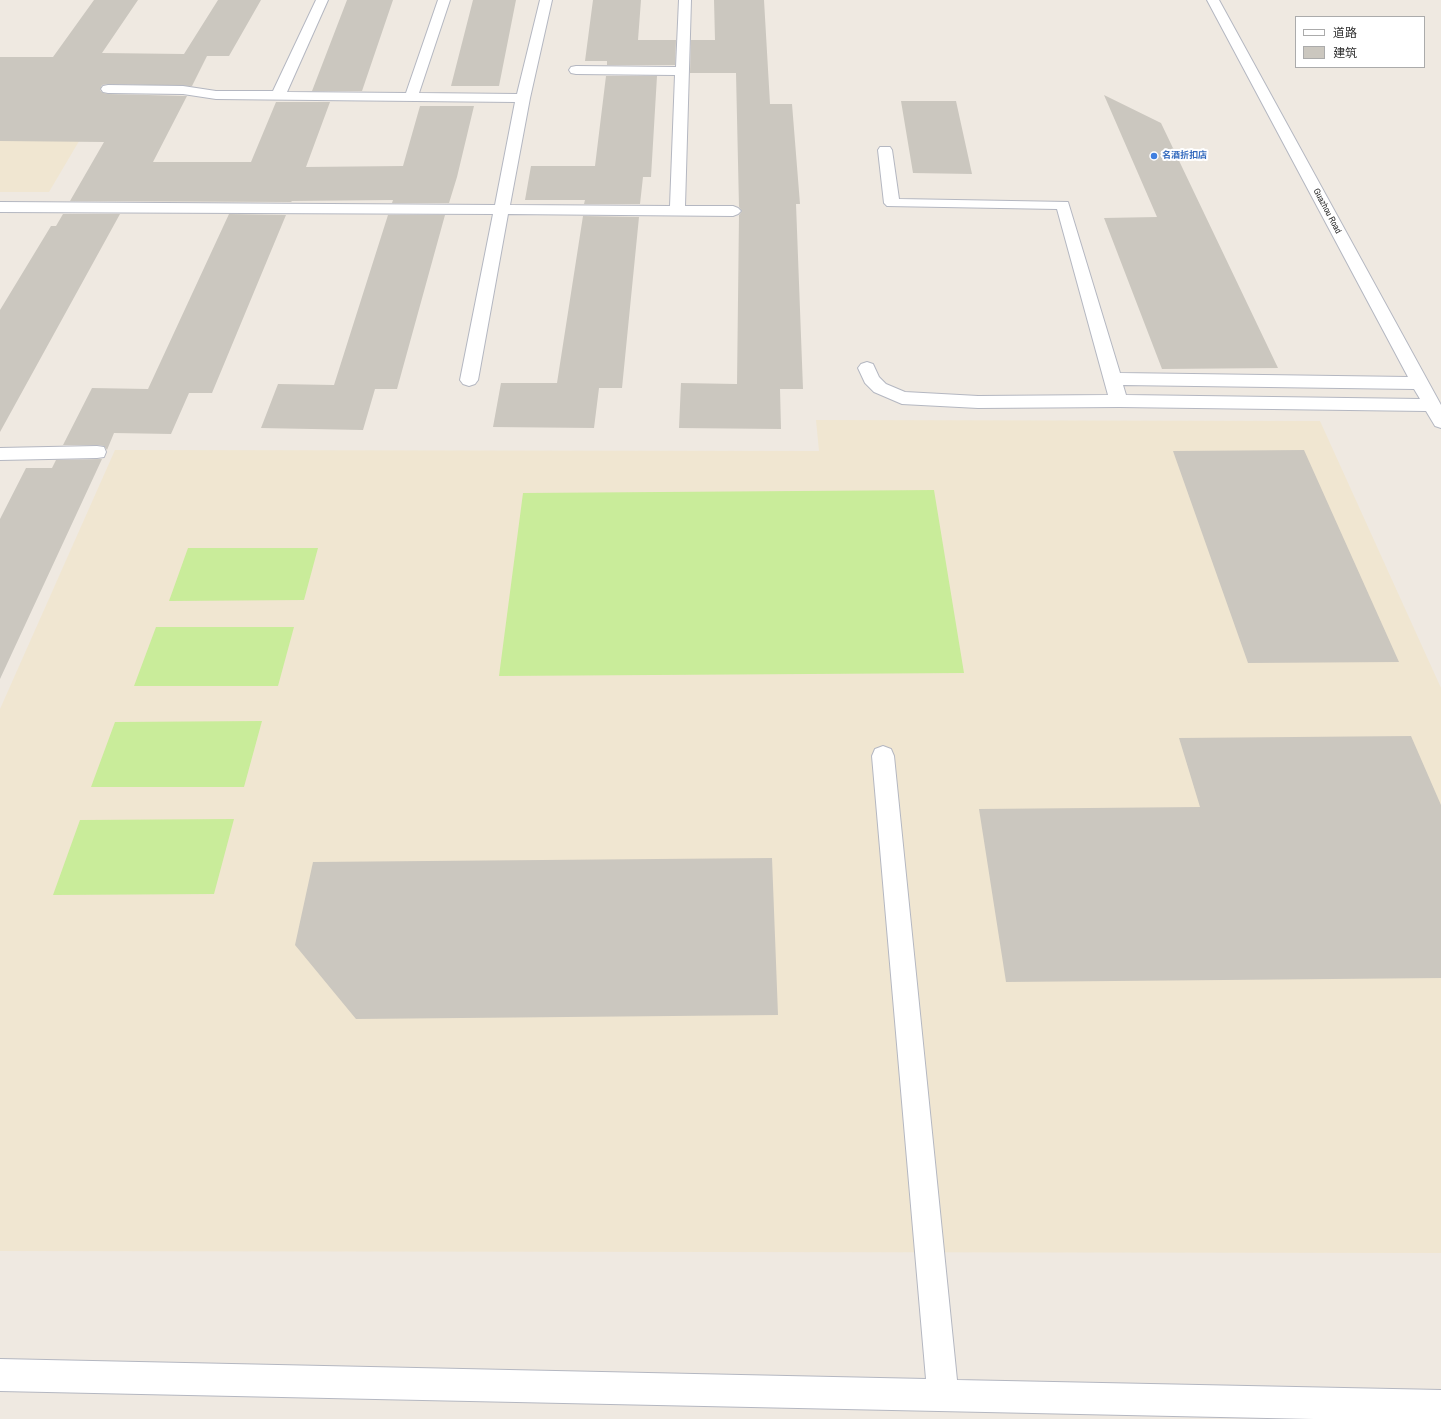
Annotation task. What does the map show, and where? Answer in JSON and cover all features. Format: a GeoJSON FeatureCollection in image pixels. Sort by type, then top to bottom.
{"type":"FeatureCollection","features":[{"type":"Feature","properties":{"kind":"street"},"geometry":{"type":"LineString","coordinates":[[278,96],[322,0]]}},
{"type":"Feature","properties":{"kind":"street"},"geometry":{"type":"LineString","coordinates":[[411,97],[444,0]]}},
{"type":"Feature","properties":{"kind":"street"},"geometry":{"type":"LineString","coordinates":[[469,380],[522,98],[546,0]]}},
{"type":"Feature","properties":{"kind":"street"},"geometry":{"type":"LineString","coordinates":[[677,211],[685,0]]}},
{"type":"Feature","properties":{"kind":"street","name":"Guazhou Road"},"geometry":{"type":"LineString","coordinates":[[1213,0],[1441,422]]}},
{"type":"Feature","properties":{"kind":"street"},"geometry":{"type":"LineString","coordinates":[[576,70],[683,71]]}},
{"type":"Feature","properties":{"kind":"street"},"geometry":{"type":"LineString","coordinates":[[108,89],[183,90],[216,95],[522,98]]}},
{"type":"Feature","properties":{"kind":"street"},"geometry":{"type":"LineString","coordinates":[[885,150],[892,203],[1063,205],[1119,401]]}},
{"type":"Feature","properties":{"kind":"street"},"geometry":{"type":"LineString","coordinates":[[0,207],[733,211]]}},
{"type":"Feature","properties":{"kind":"street"},"geometry":{"type":"LineString","coordinates":[[866,368],[871,379],[880,388],[902,398],[978,402],[1119,401],[1432,405]]}},
{"type":"Feature","properties":{"kind":"street"},"geometry":{"type":"LineString","coordinates":[[1112,378],[1420,383]]}},
{"type":"Feature","properties":{"kind":"street"},"geometry":{"type":"LineString","coordinates":[[0,454],[96,452]]}},
{"type":"Feature","properties":{"kind":"street"},"geometry":{"type":"LineString","coordinates":[[883,756],[943,1395]]}},
{"type":"Feature","properties":{"kind":"street"},"geometry":{"type":"LineString","coordinates":[[0,1375],[1441,1406]]}},
{"type":"Feature","properties":{"kind":"shaded area"},"geometry":{"type":"Polygon","coordinates":[[[0,92],[108,92],[49,192],[0,192],[0,92]]]}},
{"type":"Feature","properties":{"kind":"shaded area"},"geometry":{"type":"Polygon","coordinates":[[[816,420],[1320,421],[1441,688],[1441,1253],[0,1251],[0,709],[115,450],[819,451],[816,420]]]}},
{"type":"Feature","properties":{"kind":"green space"},"geometry":{"type":"Polygon","coordinates":[[[934,490],[964,673],[499,676],[523,493],[934,490]]]}},
{"type":"Feature","properties":{"kind":"green space"},"geometry":{"type":"Polygon","coordinates":[[[188,548],[318,548],[304,600],[169,601],[188,548]]]}},
{"type":"Feature","properties":{"kind":"green space"},"geometry":{"type":"Polygon","coordinates":[[[156,627],[294,627],[278,686],[134,686],[156,627]]]}},
{"type":"Feature","properties":{"kind":"green space"},"geometry":{"type":"Polygon","coordinates":[[[262,721],[244,787],[91,787],[115,722],[262,721]]]}},
{"type":"Feature","properties":{"kind":"green space"},"geometry":{"type":"Polygon","coordinates":[[[234,819],[214,894],[53,895],[80,820],[234,819]]]}},
{"type":"Feature","properties":{"kind":"building"},"geometry":{"type":"Polygon","coordinates":[[[94,0],[138,0],[102,53],[184,54],[218,0],[261,0],[229,56],[207,56],[192,86],[102,85],[100,90],[103,93],[108,94],[187,96],[153,162],[251,162],[276,102],[330,102],[306,167],[403,166],[420,106],[474,106],[457,177],[449,203],[392,203],[393,200],[291,202],[70,201],[104,142],[0,141],[0,57],[53,57],[94,0]]]}},
{"type":"Feature","properties":{"kind":"building"},"geometry":{"type":"Polygon","coordinates":[[[347,0],[393,0],[362,91],[312,91],[347,0]]]}},
{"type":"Feature","properties":{"kind":"building"},"geometry":{"type":"Polygon","coordinates":[[[473,0],[516,0],[499,86],[451,86],[473,0]]]}},
{"type":"Feature","properties":{"kind":"building"},"geometry":{"type":"Polygon","coordinates":[[[593,0],[641,0],[638,40],[676,40],[675,65],[607,65],[607,61],[585,61],[593,0]]]}},
{"type":"Feature","properties":{"kind":"building"},"geometry":{"type":"Polygon","coordinates":[[[714,0],[764,0],[770,104],[792,104],[800,204],[796,204],[803,389],[780,389],[781,429],[679,428],[681,383],[737,384],[739,215],[742,211],[739,207],[736,73],[690,73],[691,40],[715,40],[714,0]]]}},
{"type":"Feature","properties":{"kind":"building"},"geometry":{"type":"Polygon","coordinates":[[[606,76],[657,76],[651,177],[643,177],[640,204],[584,204],[585,200],[525,200],[531,166],[595,166],[606,76]]]}},
{"type":"Feature","properties":{"kind":"building"},"geometry":{"type":"Polygon","coordinates":[[[1104,95],[1161,123],[1278,368],[1162,369],[1104,218],[1157,217],[1104,95]]]}},
{"type":"Feature","properties":{"kind":"building"},"geometry":{"type":"Polygon","coordinates":[[[901,101],[956,101],[972,174],[913,173],[901,101]]]}},
{"type":"Feature","properties":{"kind":"building"},"geometry":{"type":"Polygon","coordinates":[[[63,214],[120,214],[0,432],[0,310],[51,226],[56,226],[63,214]]]}},
{"type":"Feature","properties":{"kind":"building"},"geometry":{"type":"Polygon","coordinates":[[[229,214],[286,215],[212,393],[189,393],[171,434],[114,433],[107,450],[104,446],[97,445],[63,445],[92,388],[148,389],[229,214]]]}},
{"type":"Feature","properties":{"kind":"building"},"geometry":{"type":"Polygon","coordinates":[[[388,215],[445,215],[397,389],[375,389],[363,430],[261,428],[278,384],[334,385],[388,215]]]}},
{"type":"Feature","properties":{"kind":"building"},"geometry":{"type":"Polygon","coordinates":[[[583,216],[639,217],[622,388],[599,388],[594,428],[493,427],[501,383],[557,383],[583,216]]]}},
{"type":"Feature","properties":{"kind":"building"},"geometry":{"type":"Polygon","coordinates":[[[1304,450],[1399,662],[1248,663],[1173,451],[1304,450]]]}},
{"type":"Feature","properties":{"kind":"building"},"geometry":{"type":"Polygon","coordinates":[[[102,459],[0,679],[0,519],[26,468],[52,468],[56,460],[102,459]]]}},
{"type":"Feature","properties":{"kind":"building"},"geometry":{"type":"Polygon","coordinates":[[[1411,736],[1441,805],[1441,978],[1006,982],[979,809],[1200,807],[1179,738],[1411,736]]]}},
{"type":"Feature","properties":{"kind":"building"},"geometry":{"type":"Polygon","coordinates":[[[772,858],[778,1015],[356,1019],[295,945],[313,862],[772,858]]]}},
{"type":"Feature","properties":{"kind":"place","name":"名酒折扣店"},"geometry":{"type":"Point","coordinates":[1154,156]}}]}
